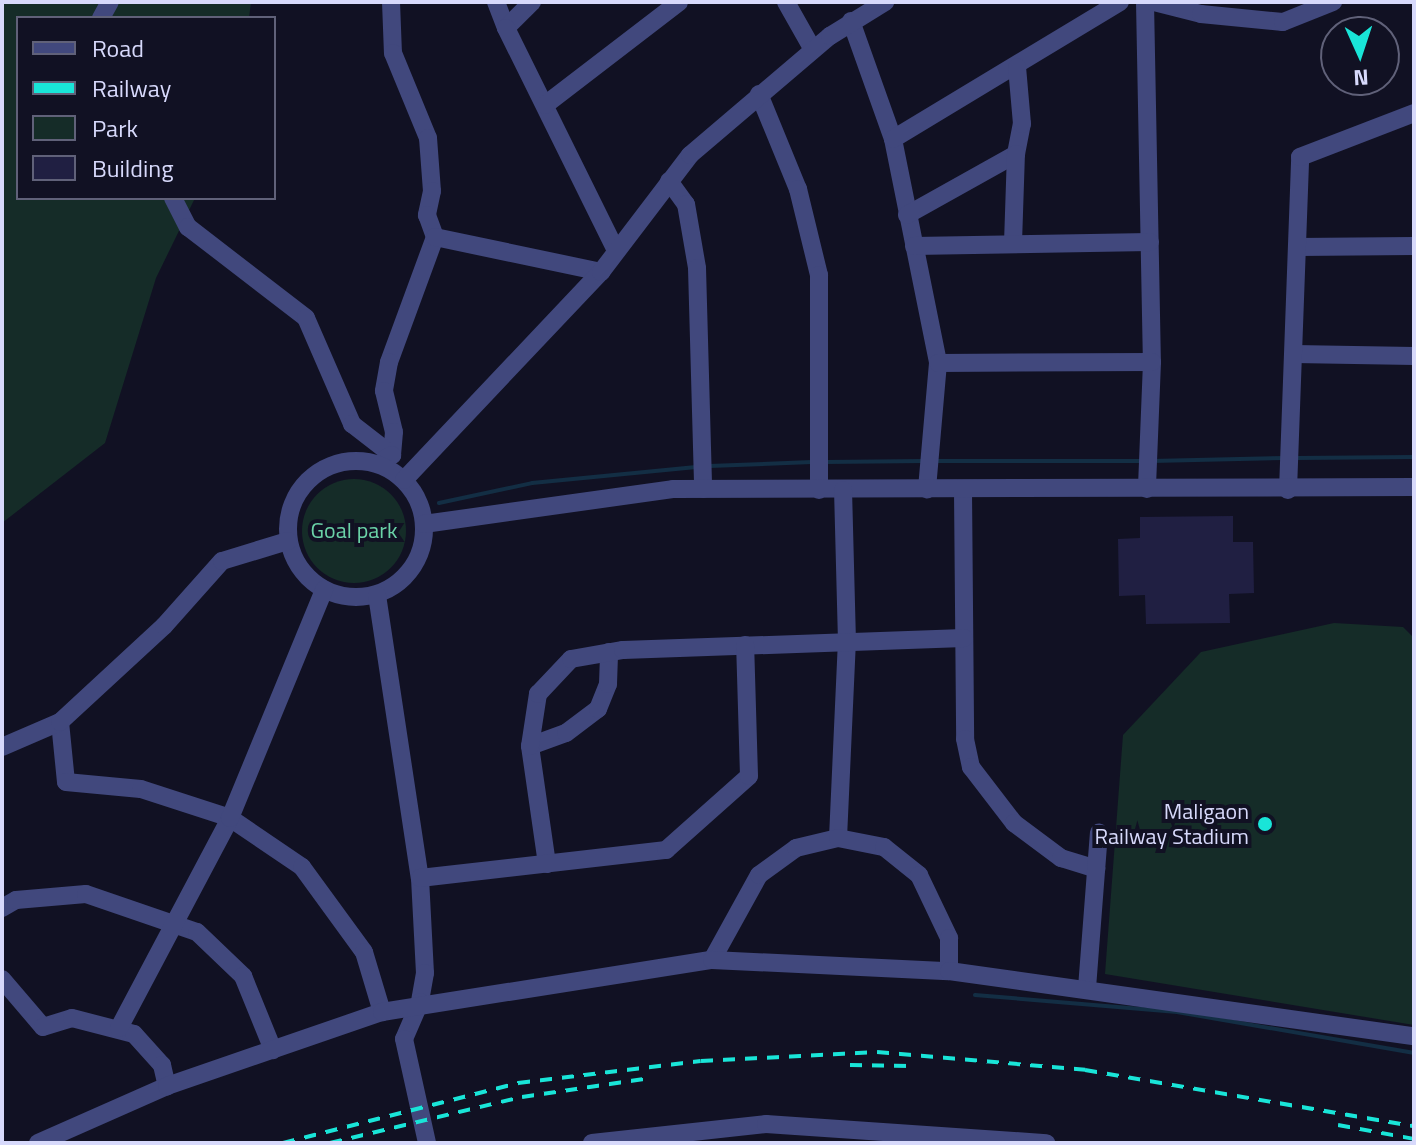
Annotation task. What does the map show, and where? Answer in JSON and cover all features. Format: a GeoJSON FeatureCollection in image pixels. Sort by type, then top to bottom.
{"type":"FeatureCollection","features":[{"type":"Feature","properties":{"kind":"street"},"geometry":{"type":"LineString","coordinates":[[385,460],[394,432],[384,391],[389,362],[435,237],[427,215],[432,191],[428,138],[393,53],[391,2]]}},
{"type":"Feature","properties":{"kind":"street"},"geometry":{"type":"LineString","coordinates":[[496,2],[615,249]]}},
{"type":"Feature","properties":{"kind":"street"},"geometry":{"type":"LineString","coordinates":[[506,28],[532,2]]}},
{"type":"Feature","properties":{"kind":"street"},"geometry":{"type":"LineString","coordinates":[[545,105],[679,2]]}},
{"type":"Feature","properties":{"kind":"street"},"geometry":{"type":"LineString","coordinates":[[786,2],[813,50]]}},
{"type":"Feature","properties":{"kind":"street"},"geometry":{"type":"LineString","coordinates":[[404,480],[601,272],[615,249],[690,155],[813,50],[851,21],[885,2]]}},
{"type":"Feature","properties":{"kind":"street"},"geometry":{"type":"LineString","coordinates":[[893,139],[1017,67],[1120,2]]}},
{"type":"Feature","properties":{"kind":"street"},"geometry":{"type":"LineString","coordinates":[[1145,2],[1152,362],[1147,489]]}},
{"type":"Feature","properties":{"kind":"street"},"geometry":{"type":"LineString","coordinates":[[1154,2],[1201,14],[1283,22],[1333,2]]}},
{"type":"Feature","properties":{"kind":"street"},"geometry":{"type":"LineString","coordinates":[[851,21],[893,139],[938,363],[927,490]]}},
{"type":"Feature","properties":{"kind":"street"},"geometry":{"type":"LineString","coordinates":[[1013,243],[1016,154],[1022,124],[1017,67]]}},
{"type":"Feature","properties":{"kind":"street"},"geometry":{"type":"LineString","coordinates":[[759,94],[798,189],[819,275],[819,490]]}},
{"type":"Feature","properties":{"kind":"street"},"geometry":{"type":"LineString","coordinates":[[1288,490],[1300,157],[1414,113]]}},
{"type":"Feature","properties":{"kind":"street"},"geometry":{"type":"LineString","coordinates":[[907,215],[1016,154]]}},
{"type":"Feature","properties":{"kind":"street"},"geometry":{"type":"LineString","coordinates":[[669,181],[686,204],[697,268],[703,489]]}},
{"type":"Feature","properties":{"kind":"street"},"geometry":{"type":"LineString","coordinates":[[174,200],[188,227],[209,247],[270,286],[306,318],[352,424],[404,480],[421,508],[424,524],[413,567],[377,595],[359,598],[324,590],[295,562],[288,541],[290,508],[310,478],[342,462],[385,460]]}},
{"type":"Feature","properties":{"kind":"street"},"geometry":{"type":"LineString","coordinates":[[435,237],[601,272]]}},
{"type":"Feature","properties":{"kind":"street"},"geometry":{"type":"LineString","coordinates":[[914,246],[1150,242]]}},
{"type":"Feature","properties":{"kind":"street"},"geometry":{"type":"LineString","coordinates":[[1297,247],[1414,246]]}},
{"type":"Feature","properties":{"kind":"street"},"geometry":{"type":"LineString","coordinates":[[1294,354],[1414,356]]}},
{"type":"Feature","properties":{"kind":"street"},"geometry":{"type":"LineString","coordinates":[[938,363],[1152,362]]}},
{"type":"Feature","properties":{"kind":"street"},"geometry":{"type":"LineString","coordinates":[[424,524],[703,489],[963,491],[1414,487]]}},
{"type":"Feature","properties":{"kind":"street"},"geometry":{"type":"LineString","coordinates":[[838,838],[847,642],[843,490]]}},
{"type":"Feature","properties":{"kind":"street"},"geometry":{"type":"LineString","coordinates":[[963,491],[965,739],[971,767],[1014,823],[1051,851],[1096,869]]}},
{"type":"Feature","properties":{"kind":"street"},"geometry":{"type":"LineString","coordinates":[[2,747],[60,722],[164,626],[222,561],[288,541]]}},
{"type":"Feature","properties":{"kind":"street"},"geometry":{"type":"LineString","coordinates":[[119,1028],[230,818],[324,590]]}},
{"type":"Feature","properties":{"kind":"street"},"geometry":{"type":"LineString","coordinates":[[377,595],[420,878],[425,973],[420,1002],[404,1039],[427,1143]]}},
{"type":"Feature","properties":{"kind":"street"},"geometry":{"type":"LineString","coordinates":[[547,864],[530,746],[538,694],[571,659],[609,652],[964,638]]}},
{"type":"Feature","properties":{"kind":"street"},"geometry":{"type":"LineString","coordinates":[[420,878],[666,850],[749,776],[745,645]]}},
{"type":"Feature","properties":{"kind":"street"},"geometry":{"type":"LineString","coordinates":[[530,746],[566,733],[598,709],[608,684],[609,652]]}},
{"type":"Feature","properties":{"kind":"street"},"geometry":{"type":"LineString","coordinates":[[60,722],[66,782],[141,789],[230,818],[302,867],[364,952],[382,1012]]}},
{"type":"Feature","properties":{"kind":"street"},"geometry":{"type":"LineString","coordinates":[[1087,988],[1099,832]]}},
{"type":"Feature","properties":{"kind":"street"},"geometry":{"type":"LineString","coordinates":[[712,960],[759,875],[796,848],[838,838],[884,847],[919,875],[949,938],[949,971]]}},
{"type":"Feature","properties":{"kind":"street"},"geometry":{"type":"LineString","coordinates":[[2,908],[16,900],[86,894],[175,921],[197,932],[243,976],[273,1050]]}},
{"type":"Feature","properties":{"kind":"street"},"geometry":{"type":"LineString","coordinates":[[38,1143],[167,1086],[382,1012],[420,1002],[712,960],[949,971],[1414,1036]]}},
{"type":"Feature","properties":{"kind":"street"},"geometry":{"type":"LineString","coordinates":[[2,979],[43,1027],[72,1018],[134,1034],[162,1065],[167,1086]]}},
{"type":"Feature","properties":{"kind":"street"},"geometry":{"type":"LineString","coordinates":[[592,1143],[766,1124],[1046,1143]]}},
{"type":"Feature","properties":{"kind":"green space"},"geometry":{"type":"Polygon","coordinates":[[[2,2],[251,2],[249,16],[16,16],[16,200],[194,200],[156,278],[105,443],[2,523],[2,2]]]}},
{"type":"Feature","properties":{"kind":"green space","name":"Goal park"},"geometry":{"type":"Polygon","coordinates":[[[354,479],[374,483],[391,494],[402,511],[406,531],[402,551],[391,568],[374,579],[354,583],[334,579],[317,568],[306,551],[302,531],[306,511],[317,494],[334,483],[354,479]]]}},
{"type":"Feature","properties":{"kind":"green space","name":"Maligaon Railway Stadium"},"geometry":{"type":"Polygon","coordinates":[[[1334,623],[1403,627],[1414,638],[1414,1025],[1105,974],[1123,735],[1201,652],[1334,623]]]}},
{"type":"Feature","properties":{"kind":"building"},"geometry":{"type":"Polygon","coordinates":[[[1233,516],[1233,542],[1253,542],[1254,593],[1229,594],[1230,623],[1146,624],[1145,595],[1119,596],[1118,539],[1140,538],[1140,517],[1233,516]]]}},
{"type":"Feature","properties":{"kind":"waterway"},"geometry":{"type":"LineString","coordinates":[[1296,458],[1414,457]]}},
{"type":"Feature","properties":{"kind":"waterway"},"geometry":{"type":"LineString","coordinates":[[1152,461],[1284,458]]}},
{"type":"Feature","properties":{"kind":"waterway"},"geometry":{"type":"LineString","coordinates":[[825,462],[924,461]]}},
{"type":"Feature","properties":{"kind":"waterway"},"geometry":{"type":"LineString","coordinates":[[937,461],[1144,461]]}},
{"type":"Feature","properties":{"kind":"waterway"},"geometry":{"type":"LineString","coordinates":[[709,466],[812,462]]}},
{"type":"Feature","properties":{"kind":"waterway"},"geometry":{"type":"LineString","coordinates":[[439,503],[532,483],[696,467]]}},
{"type":"Feature","properties":{"kind":"waterway"},"geometry":{"type":"LineString","coordinates":[[975,995],[1177,1012],[1414,1053]]}},
{"type":"Feature","properties":{"kind":"railway"},"geometry":{"type":"LineString","coordinates":[[283,1143],[518,1083],[701,1061],[877,1052],[1085,1070],[1414,1126]]}},
{"type":"Feature","properties":{"kind":"railway"},"geometry":{"type":"LineString","coordinates":[[850,1065],[910,1066]]}},
{"type":"Feature","properties":{"kind":"railway"},"geometry":{"type":"LineString","coordinates":[[330,1143],[522,1097],[651,1078]]}},
{"type":"Feature","properties":{"kind":"railway"},"geometry":{"type":"LineString","coordinates":[[1338,1125],[1414,1139]]}},
{"type":"Feature","properties":{"kind":"place","name":"Maligaon Railway Stadium"},"geometry":{"type":"Point","coordinates":[1265,824]}}]}
